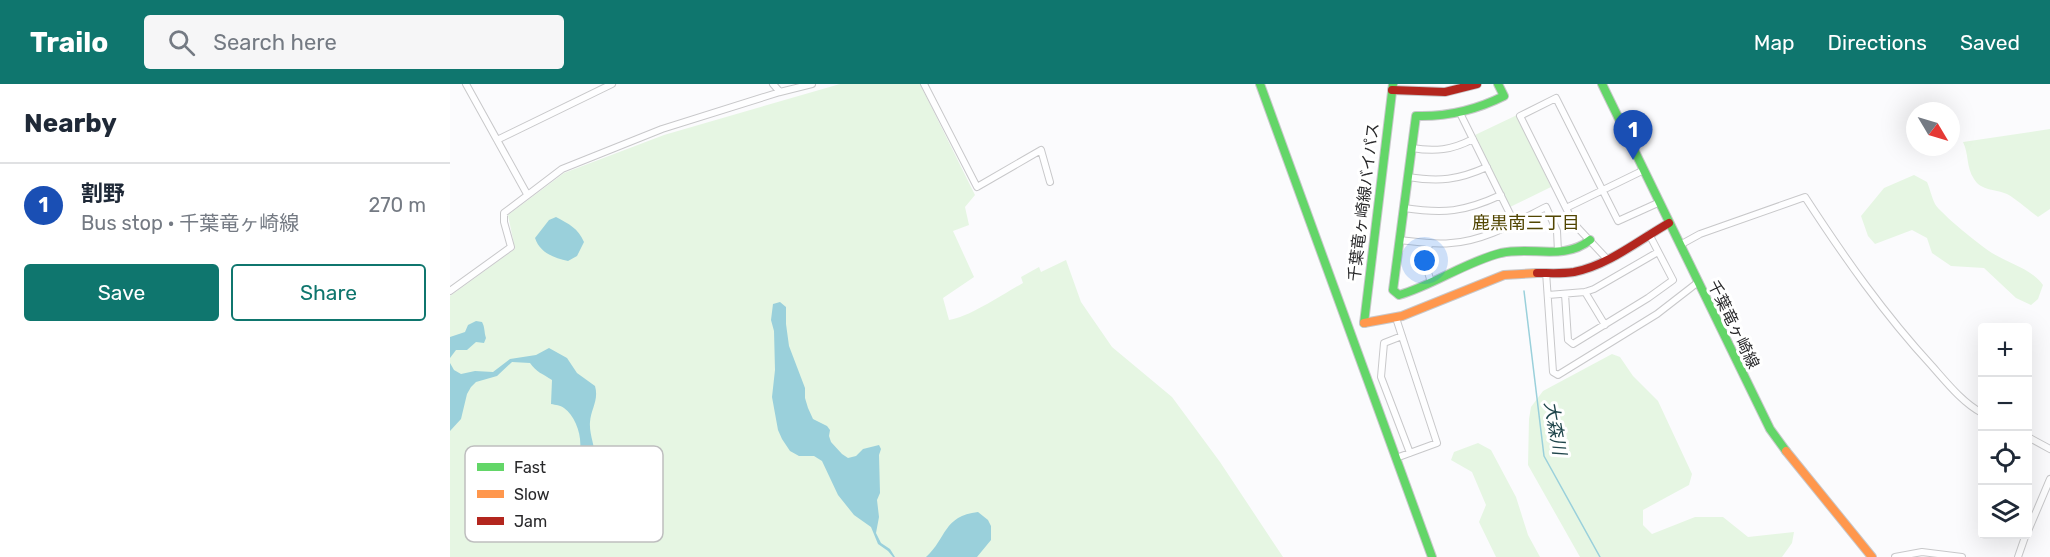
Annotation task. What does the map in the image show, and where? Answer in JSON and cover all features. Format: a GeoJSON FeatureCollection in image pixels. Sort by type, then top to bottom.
{"type":"FeatureCollection","features":[{"type":"Feature","properties":{"kind":"street"},"geometry":{"type":"LineString","coordinates":[[466,84],[527,195]]}},
{"type":"Feature","properties":{"kind":"street"},"geometry":{"type":"LineString","coordinates":[[497,140],[612,84]]}},
{"type":"Feature","properties":{"kind":"street"},"geometry":{"type":"LineString","coordinates":[[773,84],[780,92]]}},
{"type":"Feature","properties":{"kind":"street"},"geometry":{"type":"LineString","coordinates":[[450,291],[511,247],[504,222],[504,213],[562,169],[662,129],[812,84]]}},
{"type":"Feature","properties":{"kind":"street"},"geometry":{"type":"LineString","coordinates":[[924,84],[977,188],[1041,150],[1050,182]]}},
{"type":"Feature","properties":{"kind":"street"},"geometry":{"type":"LineString","coordinates":[[1260,84],[1432,557]]}},
{"type":"Feature","properties":{"kind":"street"},"geometry":{"type":"LineString","coordinates":[[1393,87],[1439,93],[1456,91],[1477,84]]}},
{"type":"Feature","properties":{"kind":"street"},"geometry":{"type":"LineString","coordinates":[[1498,84],[1504,96],[1489,104],[1446,116],[1416,116],[1394,290],[1399,295],[1410,292],[1492,255],[1514,251],[1576,251],[1590,240]]}},
{"type":"Feature","properties":{"kind":"street","name":"千葉竜ヶ崎線"},"geometry":{"type":"LineString","coordinates":[[1602,84],[1770,429],[1789,456],[1872,557]]}},
{"type":"Feature","properties":{"kind":"street","name":"千葉竜ヶ崎線バイパス"},"geometry":{"type":"LineString","coordinates":[[1393,87],[1364,323],[1396,318]]}},
{"type":"Feature","properties":{"kind":"street"},"geometry":{"type":"LineString","coordinates":[[1607,259],[1577,227],[1520,116],[1556,98],[1618,221],[1660,202]]}},
{"type":"Feature","properties":{"kind":"street"},"geometry":{"type":"LineString","coordinates":[[1460,113],[1514,222]]}},
{"type":"Feature","properties":{"kind":"street"},"geometry":{"type":"LineString","coordinates":[[1412,148],[1443,151],[1473,140]]}},
{"type":"Feature","properties":{"kind":"street"},"geometry":{"type":"LineString","coordinates":[[1408,177],[1448,180],[1468,176],[1487,168]]}},
{"type":"Feature","properties":{"kind":"street"},"geometry":{"type":"LineString","coordinates":[[1566,208],[1644,170]]}},
{"type":"Feature","properties":{"kind":"street"},"geometry":{"type":"LineString","coordinates":[[1404,208],[1429,212],[1454,212],[1478,206],[1501,195]]}},
{"type":"Feature","properties":{"kind":"street"},"geometry":{"type":"LineString","coordinates":[[1680,245],[1700,234],[1805,197],[1848,264],[1904,337],[1951,387],[1978,410]]}},
{"type":"Feature","properties":{"kind":"street"},"geometry":{"type":"LineString","coordinates":[[1400,240],[1429,243],[1473,240],[1546,207],[1557,231],[1558,252]]}},
{"type":"Feature","properties":{"kind":"street"},"geometry":{"type":"LineString","coordinates":[[1396,458],[1437,443],[1396,318],[1431,307],[1495,277],[1519,272],[1566,273],[1583,270],[1607,259],[1669,223]]}},
{"type":"Feature","properties":{"kind":"street"},"geometry":{"type":"LineString","coordinates":[[1565,294],[1568,340],[1573,344],[1648,298],[1673,280],[1649,234]]}},
{"type":"Feature","properties":{"kind":"street"},"geometry":{"type":"LineString","coordinates":[[1429,243],[1426,266],[1431,282]]}},
{"type":"Feature","properties":{"kind":"street"},"geometry":{"type":"LineString","coordinates":[[1548,295],[1585,292],[1658,252]]}},
{"type":"Feature","properties":{"kind":"street"},"geometry":{"type":"LineString","coordinates":[[1546,272],[1554,372],[1558,375],[1657,314],[1697,283]]}},
{"type":"Feature","properties":{"kind":"street"},"geometry":{"type":"LineString","coordinates":[[1585,292],[1605,325]]}},
{"type":"Feature","properties":{"kind":"street"},"geometry":{"type":"LineString","coordinates":[[1402,336],[1384,343],[1381,377],[1410,453]]}},
{"type":"Feature","properties":{"kind":"street"},"geometry":{"type":"LineString","coordinates":[[2032,439],[2050,449]]}},
{"type":"Feature","properties":{"kind":"street"},"geometry":{"type":"LineString","coordinates":[[2032,521],[2050,479]]}},
{"type":"Feature","properties":{"kind":"street"},"geometry":{"type":"LineString","coordinates":[[2018,557],[2025,539]]}},
{"type":"Feature","properties":{"kind":"street"},"geometry":{"type":"LineString","coordinates":[[1895,557],[1922,552],[1962,557]]}},
{"type":"Feature","properties":{"kind":"green space"},"geometry":{"type":"Polygon","coordinates":[[[840,84],[920,84],[975,195],[965,207],[969,225],[953,231],[974,277],[943,298],[949,320],[966,315],[997,299],[1023,283],[1021,277],[1039,267],[1041,272],[1066,260],[1081,302],[1112,347],[1172,397],[1220,462],[1283,557],[450,557],[450,296],[515,249],[508,215],[564,173],[664,135],[840,84]]]}},
{"type":"Feature","properties":{"kind":"green space"},"geometry":{"type":"Polygon","coordinates":[[[1517,115],[1551,187],[1510,207],[1475,135],[1517,115]]]}},
{"type":"Feature","properties":{"kind":"green space"},"geometry":{"type":"Polygon","coordinates":[[[2050,129],[2050,209],[2038,217],[2007,194],[1985,188],[1974,179],[1963,142],[2050,129]]]}},
{"type":"Feature","properties":{"kind":"green space"},"geometry":{"type":"Polygon","coordinates":[[[1914,175],[1927,182],[1935,204],[1962,230],[1992,253],[2026,270],[2038,279],[2043,285],[2038,299],[2031,305],[2016,298],[1984,268],[1951,266],[1932,253],[1927,238],[1912,230],[1875,244],[1868,236],[1861,216],[1884,188],[1914,175]]]}},
{"type":"Feature","properties":{"kind":"green space"},"geometry":{"type":"Polygon","coordinates":[[[1612,354],[1620,357],[1633,376],[1658,401],[1692,474],[1689,485],[1643,510],[1643,525],[1652,534],[1695,517],[1723,517],[1748,537],[1794,532],[1792,543],[1782,557],[1580,557],[1528,465],[1529,419],[1531,407],[1543,391],[1612,354]]]}},
{"type":"Feature","properties":{"kind":"green space"},"geometry":{"type":"Polygon","coordinates":[[[1478,443],[1491,450],[1516,497],[1528,535],[1540,557],[1496,557],[1479,522],[1486,505],[1472,472],[1451,460],[1454,452],[1478,443]]]}},
{"type":"Feature","properties":{"kind":"water"},"geometry":{"type":"Polygon","coordinates":[[[556,217],[576,230],[584,242],[577,256],[568,261],[548,254],[540,248],[535,238],[549,220],[556,217]]]}},
{"type":"Feature","properties":{"kind":"water"},"geometry":{"type":"Polygon","coordinates":[[[780,302],[786,307],[789,346],[805,388],[805,398],[813,419],[827,426],[830,430],[831,442],[848,458],[856,456],[863,449],[879,445],[881,449],[879,455],[880,493],[877,500],[879,517],[876,533],[881,543],[890,549],[895,557],[878,544],[871,527],[854,515],[838,495],[822,461],[814,456],[799,456],[790,451],[782,439],[778,430],[772,397],[775,370],[774,331],[771,320],[773,304],[780,302]]]}},
{"type":"Feature","properties":{"kind":"water"},"geometry":{"type":"Polygon","coordinates":[[[476,321],[483,324],[486,338],[484,343],[476,342],[467,350],[456,350],[450,358],[450,337],[465,332],[468,325],[476,321]]]}},
{"type":"Feature","properties":{"kind":"water"},"geometry":{"type":"Polygon","coordinates":[[[549,348],[567,358],[577,373],[595,386],[596,396],[590,426],[593,446],[580,446],[574,419],[564,408],[551,404],[552,380],[537,371],[530,363],[512,362],[497,376],[476,382],[467,394],[461,419],[450,431],[450,363],[454,370],[461,374],[475,371],[493,372],[510,359],[536,355],[549,348]]]}},
{"type":"Feature","properties":{"kind":"water"},"geometry":{"type":"Polygon","coordinates":[[[978,512],[988,520],[991,526],[991,540],[977,557],[926,557],[952,523],[967,514],[978,512]]]}},
{"type":"Feature","properties":{"kind":"waterway","name":"大森川"},"geometry":{"type":"LineString","coordinates":[[1524,291],[1544,456],[1600,557]]}},
{"type":"Feature","properties":{"kind":"traffic: fast"},"geometry":{"type":"LineString","coordinates":[[1260,84],[1432,557]]}},
{"type":"Feature","properties":{"kind":"traffic: fast"},"geometry":{"type":"LineString","coordinates":[[1364,323],[1393,84]]}},
{"type":"Feature","properties":{"kind":"traffic: fast"},"geometry":{"type":"LineString","coordinates":[[1498,84],[1504,96],[1483,105],[1451,114],[1416,116],[1393,290],[1399,295],[1412,291],[1475,262],[1501,253],[1569,250],[1590,240]]}},
{"type":"Feature","properties":{"kind":"traffic: fast"},"geometry":{"type":"LineString","coordinates":[[1602,84],[1770,429],[1786,451]]}},
{"type":"Feature","properties":{"kind":"traffic: slow"},"geometry":{"type":"LineString","coordinates":[[1364,323],[1402,316],[1504,275],[1537,273]]}},
{"type":"Feature","properties":{"kind":"traffic: slow"},"geometry":{"type":"LineString","coordinates":[[1786,451],[1872,557]]}},
{"type":"Feature","properties":{"kind":"traffic: jam"},"geometry":{"type":"LineString","coordinates":[[1392,90],[1445,92],[1477,84]]}},
{"type":"Feature","properties":{"kind":"traffic: jam"},"geometry":{"type":"LineString","coordinates":[[1537,273],[1569,273],[1587,269],[1612,258],[1669,223]]}},
{"type":"Feature","properties":{"kind":"place","name":"割野"},"geometry":{"type":"Point","coordinates":[1633,160]}},
{"type":"Feature","properties":{"kind":"district","name":"鹿黒南三丁目"},"geometry":{"type":"Point","coordinates":[1526,223]}}]}
